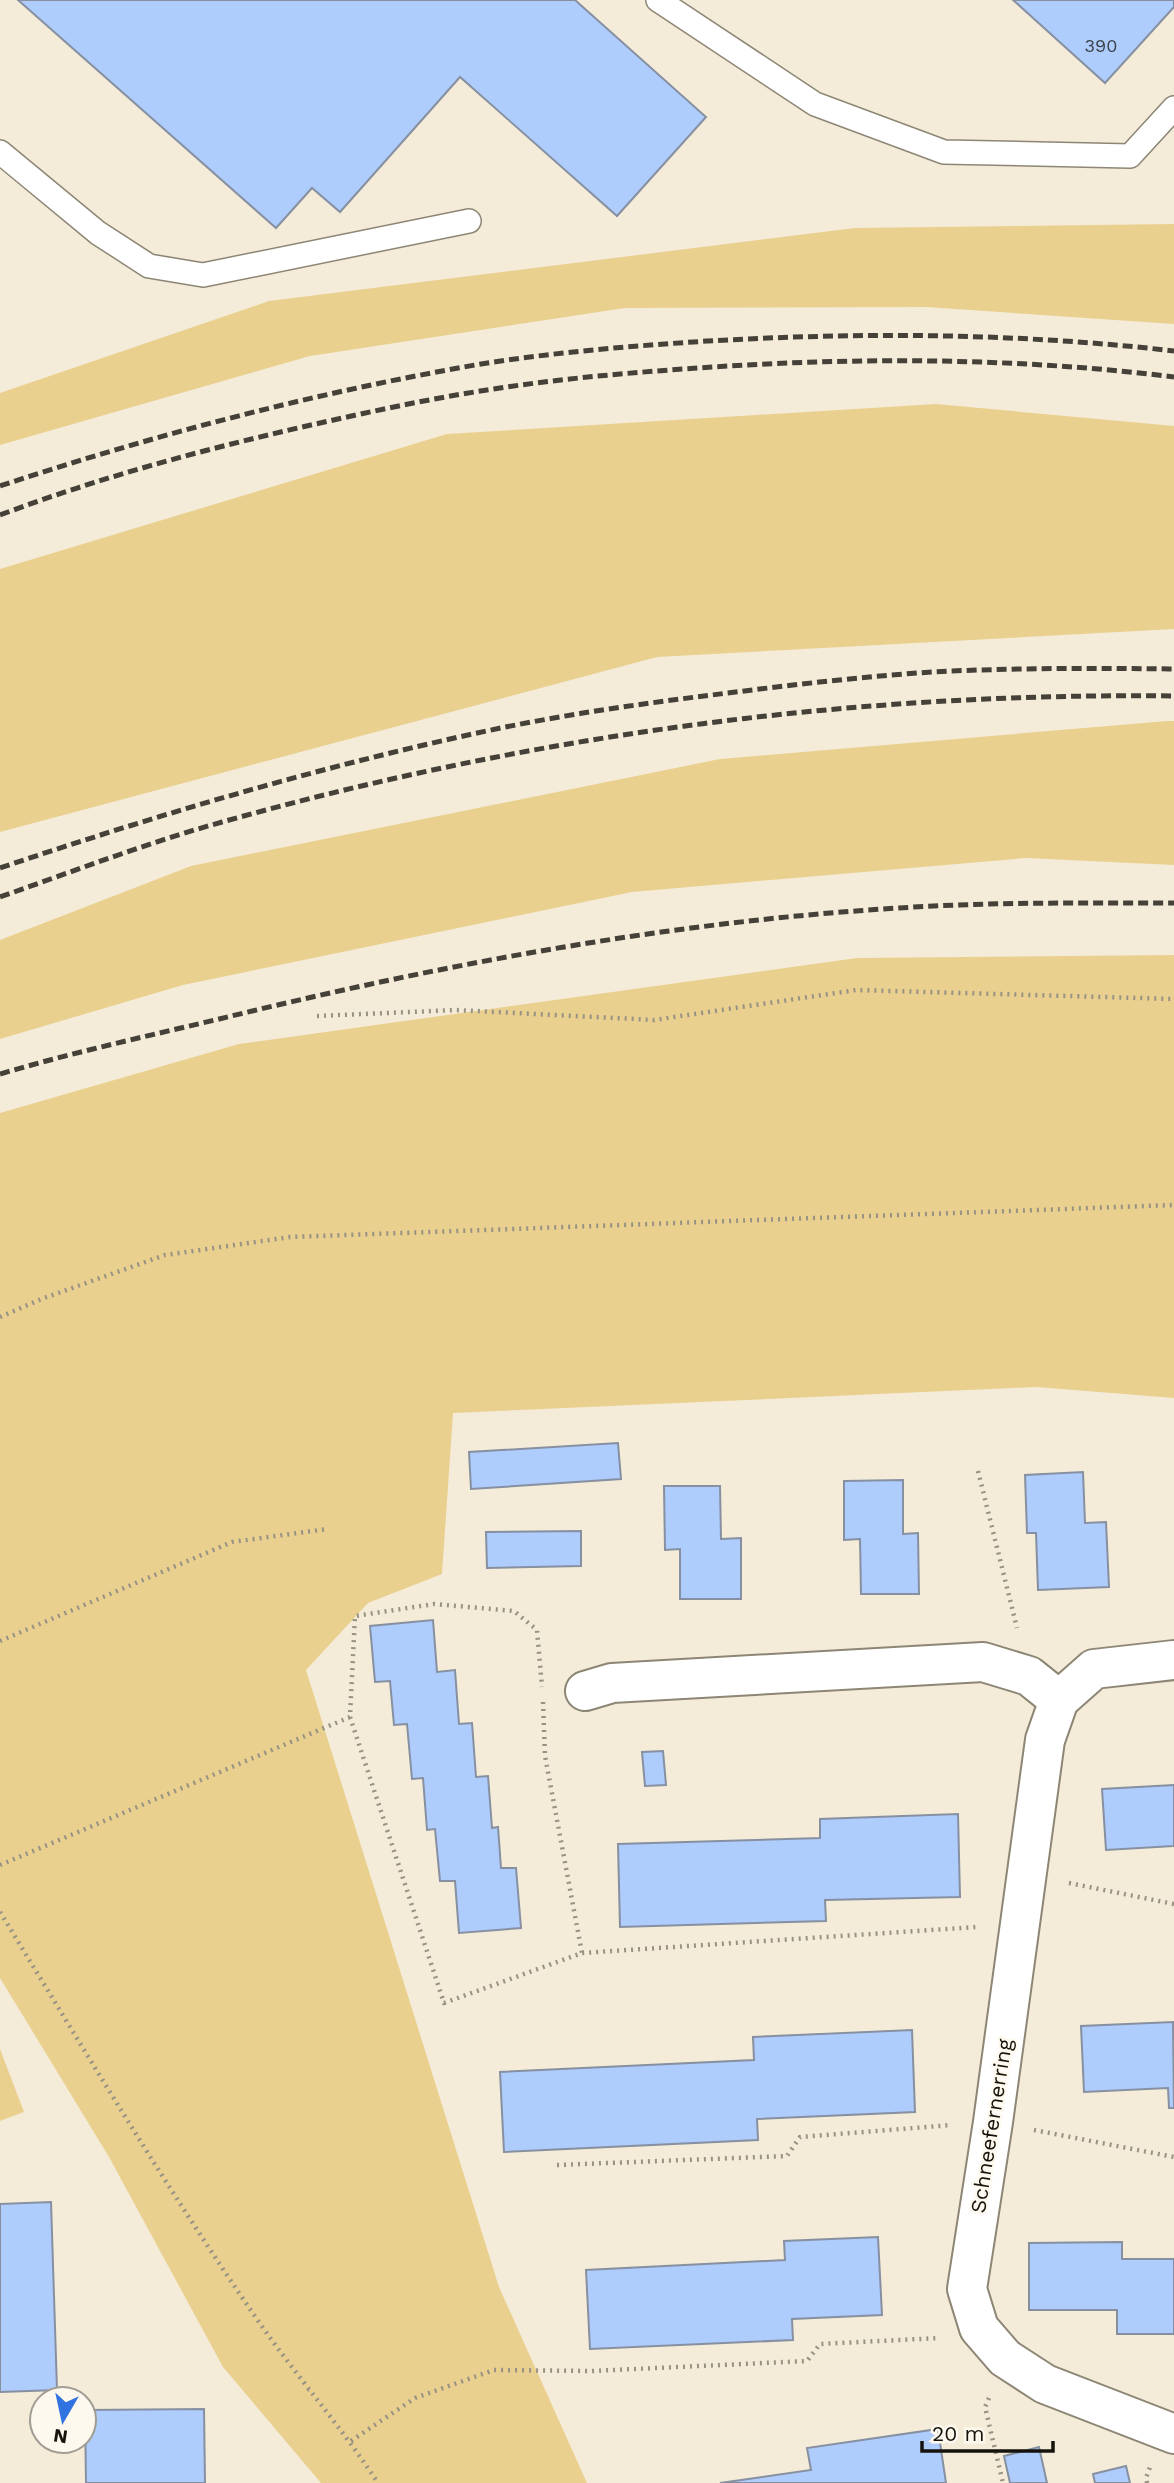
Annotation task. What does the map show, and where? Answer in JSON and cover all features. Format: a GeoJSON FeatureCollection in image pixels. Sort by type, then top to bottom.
{"type":"FeatureCollection","features":[{"type":"Feature","properties":{"kind":"street","name":"Schneefernerring"},"geometry":{"type":"LineString","coordinates":[[1174,1660],[1094,1669],[1059,1700],[1045,1740],[993,2122],[967,2289],[979,2328],[1005,2358],[1045,2384],[1174,2434]]}},
{"type":"Feature","properties":{"kind":"street"},"geometry":{"type":"LineString","coordinates":[[585,1691],[612,1683],[984,1662],[1029,1676],[1059,1700]]}},
{"type":"Feature","properties":{"kind":"lane"},"geometry":{"type":"LineString","coordinates":[[658,0],[815,104],[944,152],[1130,156],[1174,108]]}},
{"type":"Feature","properties":{"kind":"lane"},"geometry":{"type":"LineString","coordinates":[[0,152],[98,233],[149,266],[203,275],[469,221]]}},
{"type":"Feature","properties":{"kind":"path"},"geometry":{"type":"LineString","coordinates":[[317,1016],[456,1010],[654,1020],[856,990],[1174,999]]}},
{"type":"Feature","properties":{"kind":"path"},"geometry":{"type":"LineString","coordinates":[[0,1317],[165,1255],[290,1237],[1174,1205]]}},
{"type":"Feature","properties":{"kind":"path"},"geometry":{"type":"LineString","coordinates":[[978,1471],[1029,1676]]}},
{"type":"Feature","properties":{"kind":"path"},"geometry":{"type":"LineString","coordinates":[[0,1641],[232,1542],[327,1530]]}},
{"type":"Feature","properties":{"kind":"path"},"geometry":{"type":"LineString","coordinates":[[542,1688],[537,1630],[514,1611],[434,1604],[355,1616],[350,1717],[444,2003],[582,1953],[1019,1924]]}},
{"type":"Feature","properties":{"kind":"path"},"geometry":{"type":"LineString","coordinates":[[582,1953],[545,1756],[543,1700],[585,1691]]}},
{"type":"Feature","properties":{"kind":"path"},"geometry":{"type":"LineString","coordinates":[[0,1865],[350,1717]]}},
{"type":"Feature","properties":{"kind":"path"},"geometry":{"type":"LineString","coordinates":[[1025,1874],[1174,1904]]}},
{"type":"Feature","properties":{"kind":"path"},"geometry":{"type":"LineString","coordinates":[[0,1912],[164,2181],[263,2328],[351,2441],[378,2483]]}},
{"type":"Feature","properties":{"kind":"path"},"geometry":{"type":"LineString","coordinates":[[557,2165],[787,2156],[800,2137],[993,2122],[1174,2157]]}},
{"type":"Feature","properties":{"kind":"path"},"geometry":{"type":"LineString","coordinates":[[351,2441],[415,2398],[494,2370],[592,2371],[807,2361],[820,2344],[944,2337],[979,2328]]}},
{"type":"Feature","properties":{"kind":"path"},"geometry":{"type":"LineString","coordinates":[[1003,2483],[985,2407],[1005,2358]]}},
{"type":"Feature","properties":{"kind":"shaded area"},"geometry":{"type":"Polygon","coordinates":[[[1174,224],[1174,324],[926,307],[625,308],[310,356],[0,445],[0,393],[269,301],[855,228],[1174,224]]]}},
{"type":"Feature","properties":{"kind":"shaded area"},"geometry":{"type":"Polygon","coordinates":[[[936,404],[1174,426],[1174,629],[657,657],[0,832],[0,569],[447,434],[936,404]]]}},
{"type":"Feature","properties":{"kind":"shaded area"},"geometry":{"type":"Polygon","coordinates":[[[1174,721],[1174,865],[1026,858],[632,892],[183,985],[0,1039],[0,940],[191,866],[720,759],[1174,721]]]}},
{"type":"Feature","properties":{"kind":"shaded area"},"geometry":{"type":"Polygon","coordinates":[[[1174,955],[1174,1398],[1036,1387],[453,1413],[442,1574],[368,1603],[306,1670],[499,2287],[587,2483],[321,2483],[223,2367],[109,2157],[0,1978],[0,1113],[239,1044],[857,958],[1174,955]]]}},
{"type":"Feature","properties":{"kind":"shaded area"},"geometry":{"type":"Polygon","coordinates":[[[0,2049],[24,2112],[0,2121],[0,2049]]]}},
{"type":"Feature","properties":{"kind":"building"},"geometry":{"type":"Polygon","coordinates":[[[18,0],[575,0],[706,117],[617,216],[460,77],[340,212],[312,188],[276,228],[18,0]]]}},
{"type":"Feature","properties":{"kind":"building"},"geometry":{"type":"Polygon","coordinates":[[[1013,0],[1174,0],[1174,7],[1105,83],[1013,0]]]}},
{"type":"Feature","properties":{"kind":"building"},"geometry":{"type":"Polygon","coordinates":[[[618,1443],[621,1479],[471,1489],[469,1452],[618,1443]]]}},
{"type":"Feature","properties":{"kind":"building"},"geometry":{"type":"Polygon","coordinates":[[[1083,1472],[1085,1523],[1106,1522],[1109,1587],[1038,1590],[1036,1533],[1027,1533],[1025,1475],[1083,1472]]]}},
{"type":"Feature","properties":{"kind":"building"},"geometry":{"type":"Polygon","coordinates":[[[903,1480],[903,1534],[918,1533],[919,1594],[861,1594],[860,1539],[844,1540],[844,1481],[903,1480]]]}},
{"type":"Feature","properties":{"kind":"building"},"geometry":{"type":"Polygon","coordinates":[[[664,1486],[720,1486],[721,1539],[741,1538],[741,1599],[680,1599],[680,1549],[665,1550],[664,1486]]]}},
{"type":"Feature","properties":{"kind":"building"},"geometry":{"type":"Polygon","coordinates":[[[581,1531],[581,1566],[487,1568],[486,1532],[581,1531]]]}},
{"type":"Feature","properties":{"kind":"building"},"geometry":{"type":"Polygon","coordinates":[[[433,1620],[437,1672],[455,1670],[459,1724],[472,1723],[476,1777],[488,1776],[492,1828],[498,1827],[501,1868],[516,1868],[521,1928],[459,1933],[455,1881],[440,1881],[435,1829],[427,1830],[423,1778],[412,1779],[407,1724],[394,1725],[390,1681],[375,1682],[370,1626],[433,1620]]]}},
{"type":"Feature","properties":{"kind":"building"},"geometry":{"type":"Polygon","coordinates":[[[663,1751],[666,1785],[645,1786],[642,1752],[663,1751]]]}},
{"type":"Feature","properties":{"kind":"building"},"geometry":{"type":"Polygon","coordinates":[[[1174,1785],[1174,1846],[1106,1850],[1102,1789],[1174,1785]]]}},
{"type":"Feature","properties":{"kind":"building"},"geometry":{"type":"Polygon","coordinates":[[[958,1814],[960,1897],[825,1900],[826,1921],[620,1927],[618,1844],[820,1838],[820,1819],[958,1814]]]}},
{"type":"Feature","properties":{"kind":"building"},"geometry":{"type":"Polygon","coordinates":[[[1173,2022],[1174,2108],[1169,2108],[1168,2088],[1084,2092],[1081,2026],[1173,2022]]]}},
{"type":"Feature","properties":{"kind":"building"},"geometry":{"type":"Polygon","coordinates":[[[912,2030],[915,2112],[757,2119],[758,2140],[504,2152],[500,2072],[754,2060],[753,2037],[912,2030]]]}},
{"type":"Feature","properties":{"kind":"building"},"geometry":{"type":"Polygon","coordinates":[[[51,2202],[57,2385],[28,2385],[28,2391],[0,2392],[0,2204],[51,2202]]]}},
{"type":"Feature","properties":{"kind":"building"},"geometry":{"type":"Polygon","coordinates":[[[878,2237],[882,2315],[792,2319],[793,2340],[590,2349],[586,2270],[785,2260],[784,2241],[878,2237]]]}},
{"type":"Feature","properties":{"kind":"building"},"geometry":{"type":"Polygon","coordinates":[[[1122,2242],[1122,2259],[1174,2259],[1174,2334],[1117,2334],[1117,2310],[1029,2310],[1029,2243],[1122,2242]]]}},
{"type":"Feature","properties":{"kind":"building"},"geometry":{"type":"Polygon","coordinates":[[[204,2409],[205,2483],[86,2483],[86,2455],[98,2455],[98,2410],[204,2409]]]}},
{"type":"Feature","properties":{"kind":"building"},"geometry":{"type":"Polygon","coordinates":[[[938,2429],[946,2483],[720,2483],[811,2470],[807,2448],[938,2429]]]}},
{"type":"Feature","properties":{"kind":"building"},"geometry":{"type":"Polygon","coordinates":[[[1039,2447],[1047,2483],[1010,2483],[1004,2456],[1039,2447]]]}},
{"type":"Feature","properties":{"kind":"building"},"geometry":{"type":"Polygon","coordinates":[[[1126,2466],[1130,2483],[1095,2483],[1093,2474],[1126,2466]]]}},
{"type":"Feature","properties":{"kind":"railway"},"geometry":{"type":"LineString","coordinates":[[0,486],[118,449],[299,401],[481,364],[566,353],[708,341],[883,335],[1058,341],[1174,351]]}},
{"type":"Feature","properties":{"kind":"railway"},"geometry":{"type":"LineString","coordinates":[[0,515],[115,476],[232,444],[421,402],[543,382],[713,367],[886,361],[1059,366],[1174,377]]}},
{"type":"Feature","properties":{"kind":"railway"},"geometry":{"type":"LineString","coordinates":[[0,868],[174,812],[291,779],[409,749],[559,717],[682,699],[891,675],[1007,669],[1174,669]]}},
{"type":"Feature","properties":{"kind":"railway"},"geometry":{"type":"LineString","coordinates":[[0,897],[138,848],[222,822],[339,791],[456,765],[575,743],[813,711],[1053,697],[1174,696]]}},
{"type":"Feature","properties":{"kind":"railway"},"geometry":{"type":"LineString","coordinates":[[0,1074],[53,1059],[384,981],[640,935],[899,908],[1002,904],[1174,903]]}}]}
